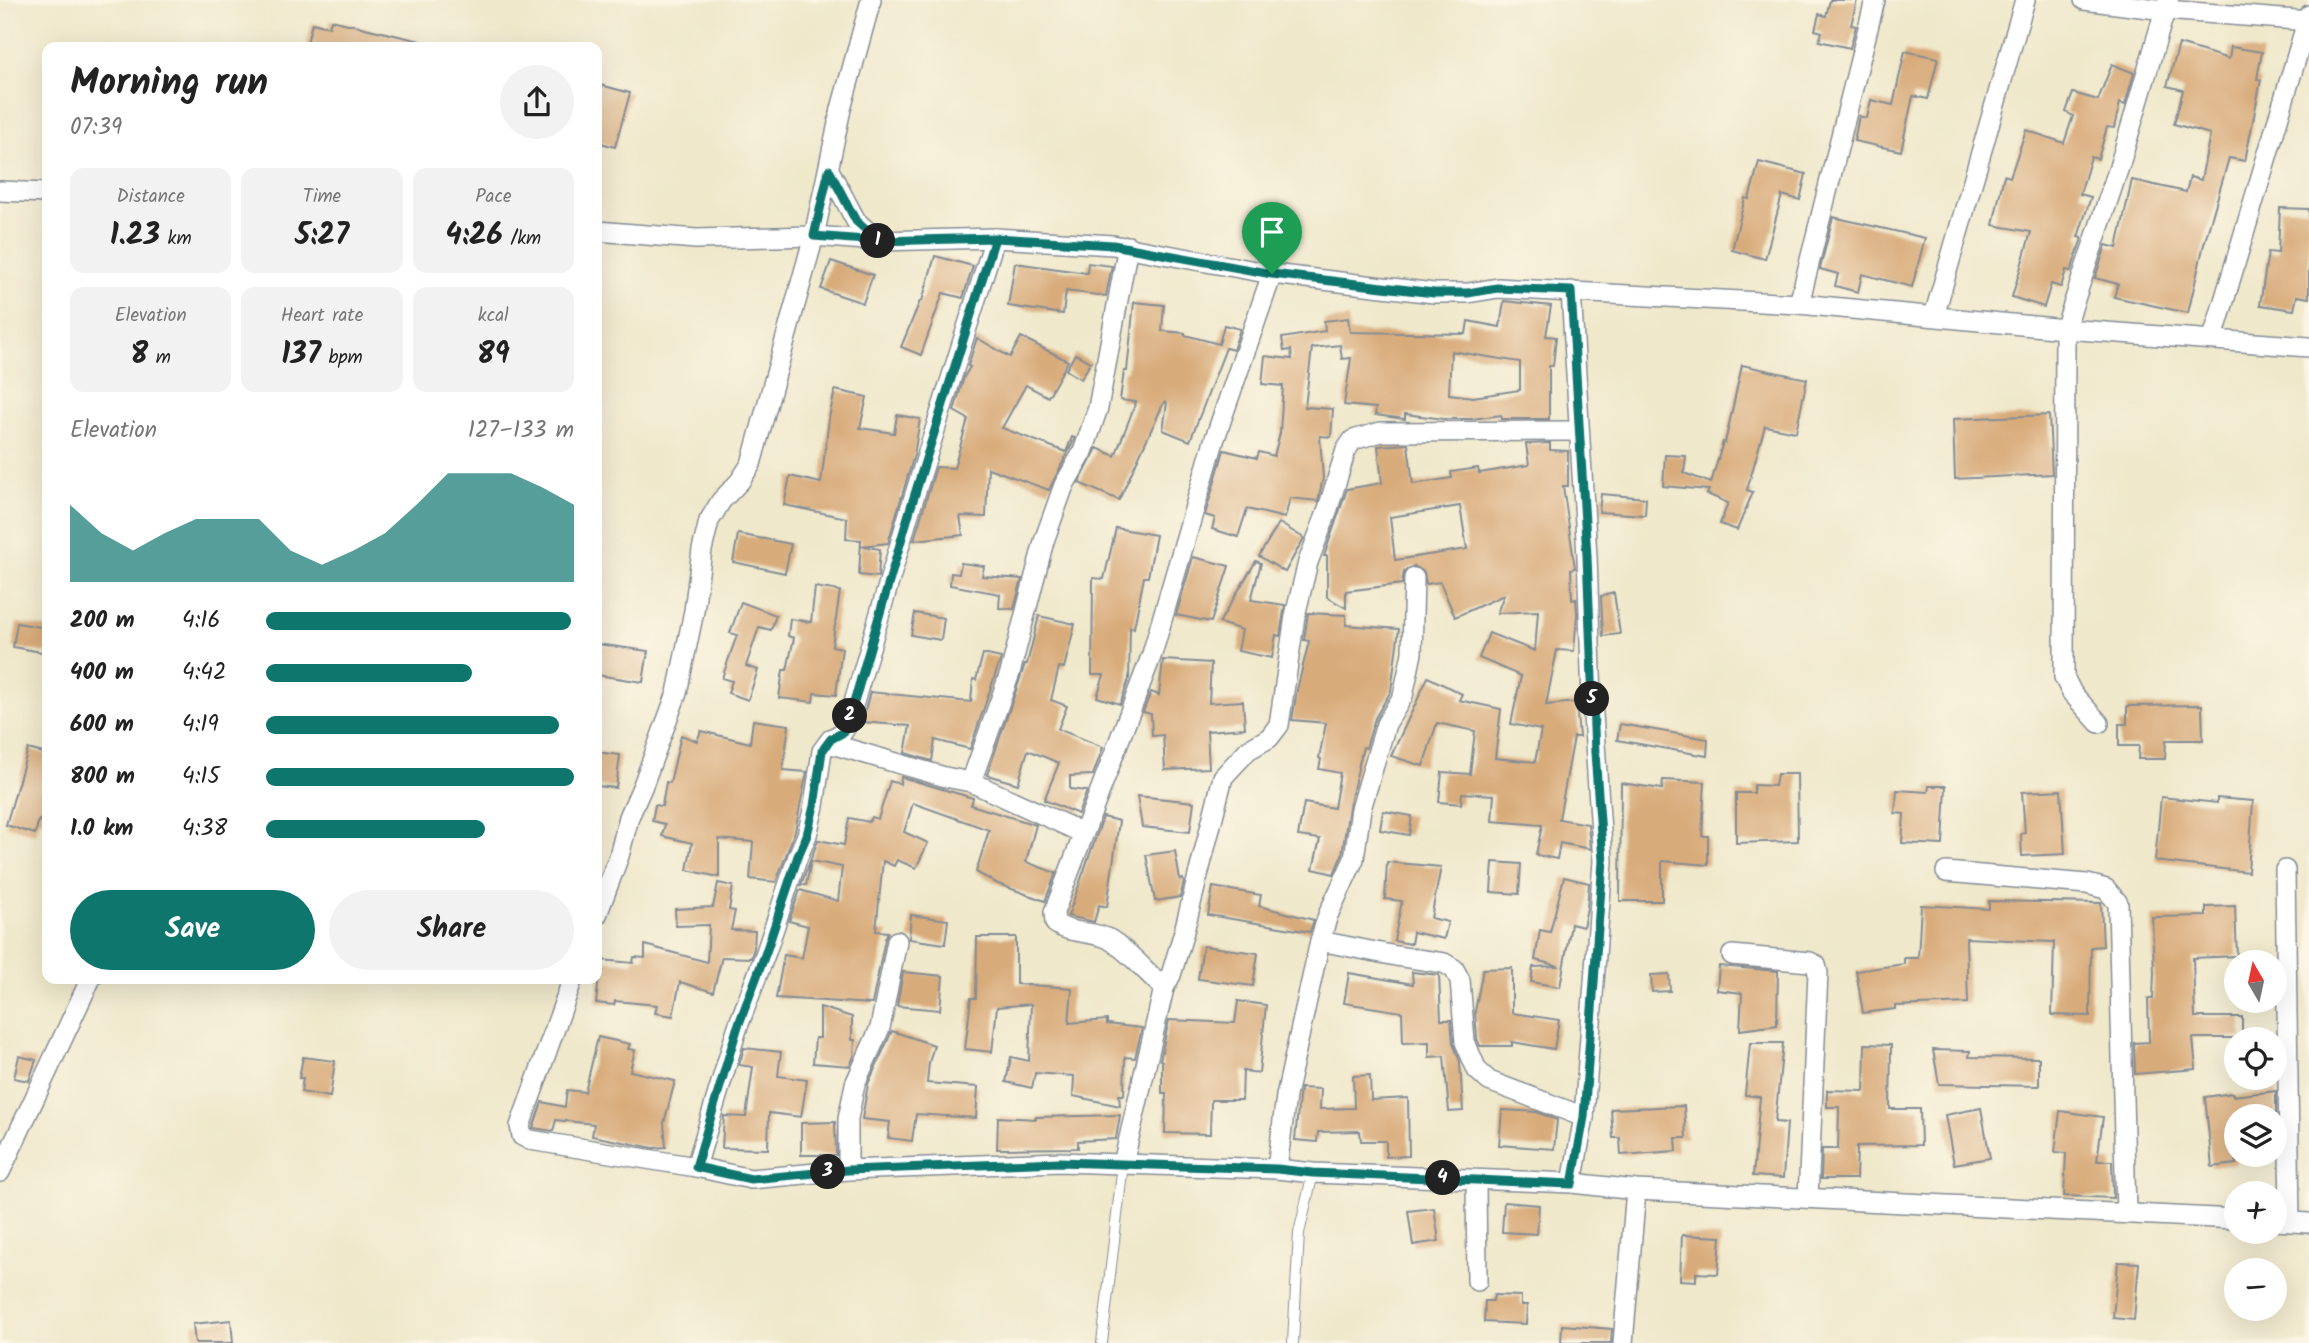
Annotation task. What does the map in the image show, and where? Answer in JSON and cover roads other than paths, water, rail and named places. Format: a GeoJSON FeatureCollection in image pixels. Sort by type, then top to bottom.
{"type":"FeatureCollection","features":[{"type":"Feature","properties":{"kind":"street"},"geometry":{"type":"LineString","coordinates":[[602,902],[619,856],[629,817],[677,693],[709,521],[721,500],[740,481],[751,464],[814,236],[841,109],[871,0]]}},
{"type":"Feature","properties":{"kind":"street"},"geometry":{"type":"LineString","coordinates":[[1799,304],[1875,0]]}},
{"type":"Feature","properties":{"kind":"street"},"geometry":{"type":"LineString","coordinates":[[1934,316],[2025,0]]}},
{"type":"Feature","properties":{"kind":"street"},"geometry":{"type":"LineString","coordinates":[[2084,0],[2308,19],[2213,338]]}},
{"type":"Feature","properties":{"kind":"street"},"geometry":{"type":"LineString","coordinates":[[2099,723],[2072,693],[2064,677],[2065,330],[2120,164],[2166,5]]}},
{"type":"Feature","properties":{"kind":"street"},"geometry":{"type":"LineString","coordinates":[[829,170],[856,221],[878,241]]}},
{"type":"Feature","properties":{"kind":"street"},"geometry":{"type":"LineString","coordinates":[[0,191],[42,193]]}},
{"type":"Feature","properties":{"kind":"street"},"geometry":{"type":"LineString","coordinates":[[602,231],[696,239],[814,236],[878,241],[995,238],[1128,246],[1272,274],[1434,293],[1468,293],[1497,288],[1799,304],[2065,330],[2309,346]]}},
{"type":"Feature","properties":{"kind":"street"},"geometry":{"type":"LineString","coordinates":[[696,1167],[737,1029],[807,835],[822,751],[842,733],[848,723],[910,510],[995,238]]}},
{"type":"Feature","properties":{"kind":"street"},"geometry":{"type":"LineString","coordinates":[[971,782],[1010,673],[1044,541],[1065,485],[1083,452],[1098,408],[1128,246]]}},
{"type":"Feature","properties":{"kind":"street"},"geometry":{"type":"LineString","coordinates":[[1164,988],[1108,939],[1061,928],[1055,923],[1054,912],[1152,654],[1214,441],[1272,274]]}},
{"type":"Feature","properties":{"kind":"street"},"geometry":{"type":"LineString","coordinates":[[1571,291],[1593,727],[1603,861],[1584,1117],[1572,1184]]}},
{"type":"Feature","properties":{"kind":"street"},"geometry":{"type":"LineString","coordinates":[[1124,1164],[1164,988],[1171,975],[1183,935],[1223,777],[1248,750],[1269,738],[1279,725],[1295,616],[1308,562],[1346,450],[1353,440],[1381,432],[1579,431]]}},
{"type":"Feature","properties":{"kind":"street"},"geometry":{"type":"LineString","coordinates":[[1277,1169],[1286,1096],[1320,941],[1328,915],[1354,859],[1361,809],[1369,777],[1386,724],[1402,696],[1412,653],[1414,578]]}},
{"type":"Feature","properties":{"kind":"street"},"geometry":{"type":"LineString","coordinates":[[828,743],[944,777],[971,782],[1083,833]]}},
{"type":"Feature","properties":{"kind":"street"},"geometry":{"type":"LineString","coordinates":[[2285,870],[2291,1221]]}},
{"type":"Feature","properties":{"kind":"street"},"geometry":{"type":"LineString","coordinates":[[1946,872],[2087,884],[2106,889],[2118,903],[2126,1213]]}},
{"type":"Feature","properties":{"kind":"street"},"geometry":{"type":"LineString","coordinates":[[848,1170],[848,1119],[855,1084],[880,1028],[897,941]]}},
{"type":"Feature","properties":{"kind":"street"},"geometry":{"type":"LineString","coordinates":[[1320,941],[1444,963],[1454,969],[1460,980],[1465,1042],[1477,1070],[1489,1081],[1584,1117]]}},
{"type":"Feature","properties":{"kind":"street"},"geometry":{"type":"LineString","coordinates":[[1732,955],[1811,962],[1816,965],[1818,973],[1808,1198]]}},
{"type":"Feature","properties":{"kind":"street"},"geometry":{"type":"LineString","coordinates":[[0,1172],[88,984]]}},
{"type":"Feature","properties":{"kind":"street"},"geometry":{"type":"LineString","coordinates":[[571,984],[520,1126],[522,1136],[530,1140],[696,1167],[751,1179],[848,1170],[1059,1162],[1277,1169],[1313,1173],[1572,1184],[1636,1190],[2224,1218]]}},
{"type":"Feature","properties":{"kind":"street"},"geometry":{"type":"LineString","coordinates":[[1476,1180],[1477,1281]]}},
{"type":"Feature","properties":{"kind":"street"},"geometry":{"type":"LineString","coordinates":[[1623,1343],[1636,1190]]}},
{"type":"Feature","properties":{"kind":"lane"},"geometry":{"type":"LineString","coordinates":[[1102,1343],[1124,1164]]}},
{"type":"Feature","properties":{"kind":"lane"},"geometry":{"type":"LineString","coordinates":[[1293,1343],[1299,1233],[1313,1173]]}}]}
